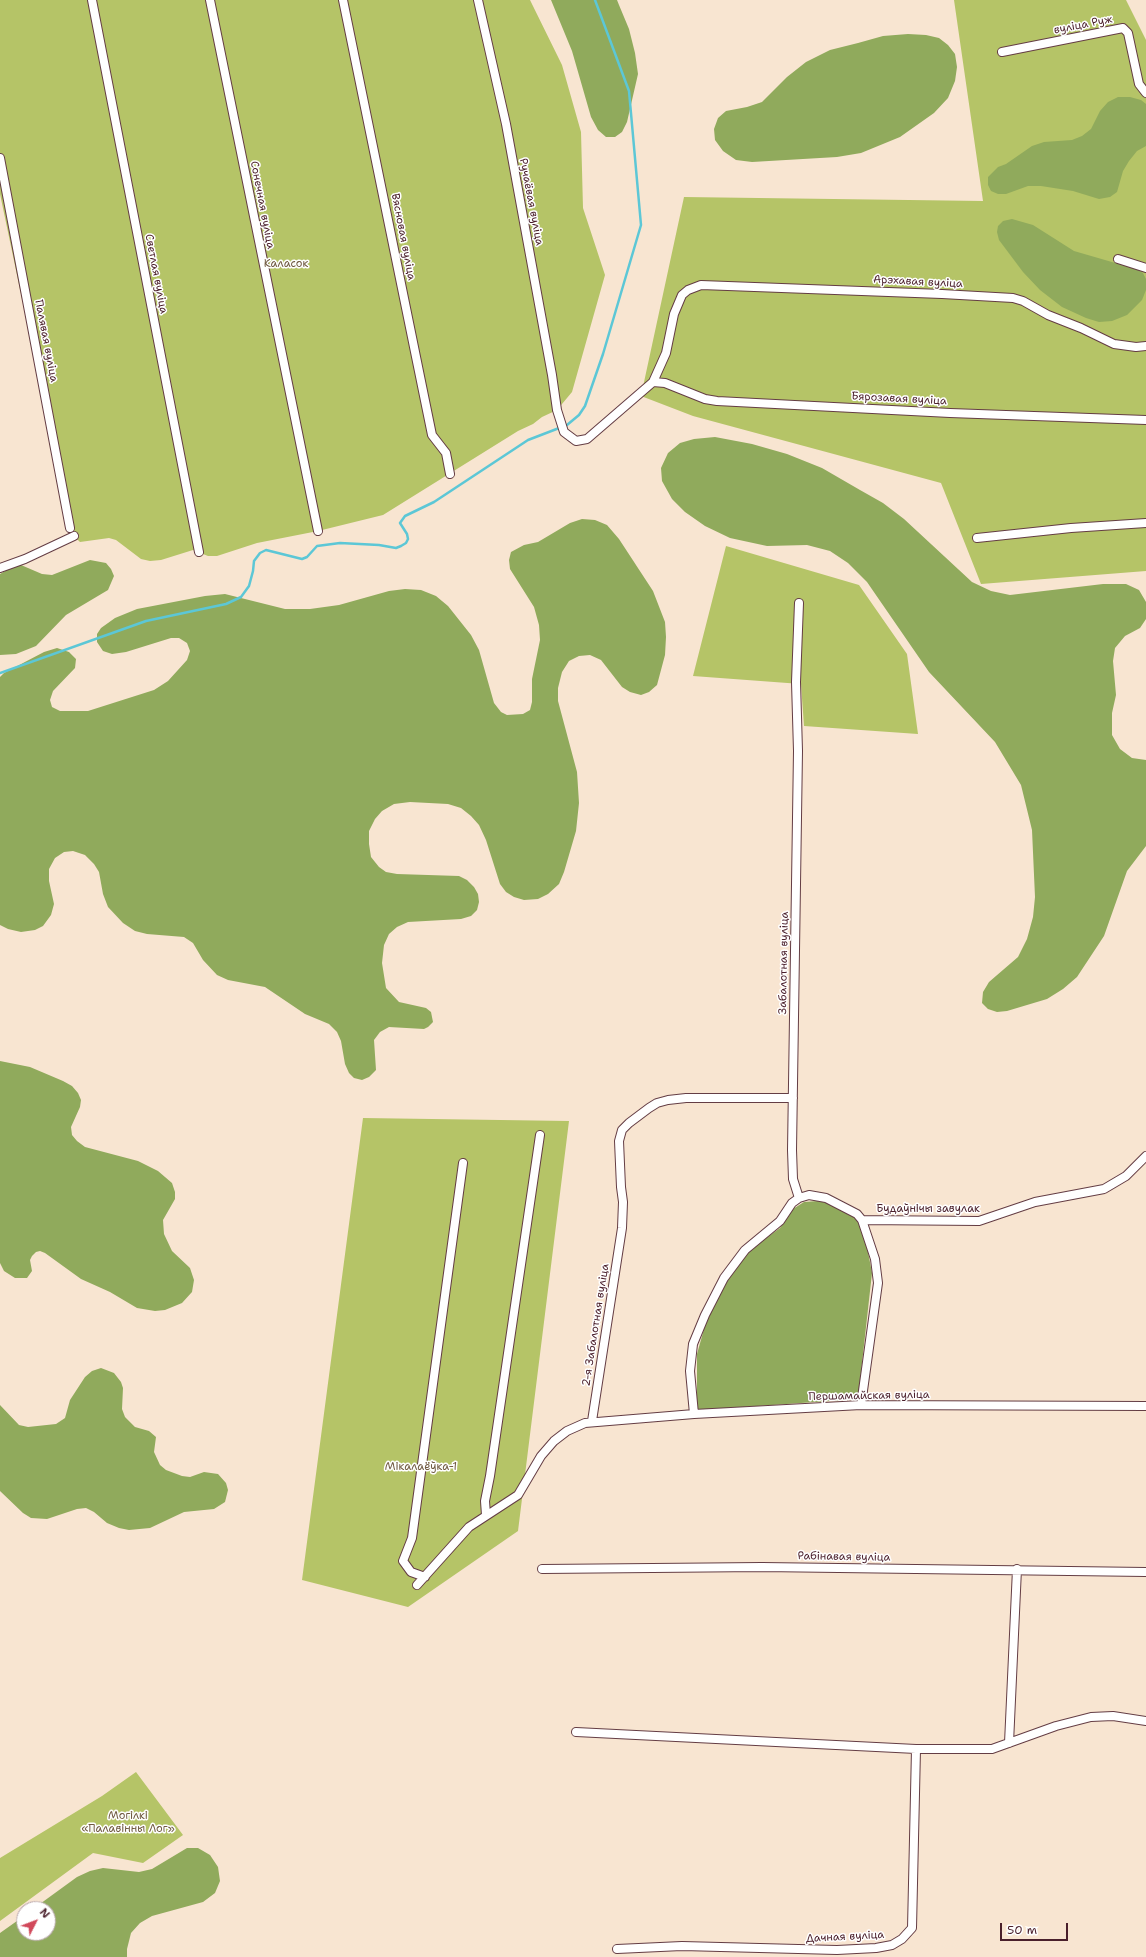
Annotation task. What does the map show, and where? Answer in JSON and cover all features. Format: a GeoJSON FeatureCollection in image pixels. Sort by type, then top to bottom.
{"type":"FeatureCollection","features":[{"type":"Feature","properties":{"kind":"street","name":"Светлая вуліца"},"geometry":{"type":"LineString","coordinates":[[92,0],[199,552]]}},
{"type":"Feature","properties":{"kind":"street","name":"Сонечная вуліца"},"geometry":{"type":"LineString","coordinates":[[210,0],[318,531]]}},
{"type":"Feature","properties":{"kind":"street","name":"Вясновая вуліца"},"geometry":{"type":"LineString","coordinates":[[343,0],[432,435],[446,453],[450,474]]}},
{"type":"Feature","properties":{"kind":"street","name":"Ручаёвая вуліца"},"geometry":{"type":"LineString","coordinates":[[478,0],[506,124],[552,375],[557,410],[562,429],[576,442],[587,439],[653,382]]}},
{"type":"Feature","properties":{"kind":"street","name":"вуліца Руж"},"geometry":{"type":"LineString","coordinates":[[1002,52],[1123,28],[1128,33],[1139,84],[1146,93]]}},
{"type":"Feature","properties":{"kind":"street","name":"Палявая вуліца"},"geometry":{"type":"LineString","coordinates":[[0,158],[70,528]]}},
{"type":"Feature","properties":{"kind":"street"},"geometry":{"type":"LineString","coordinates":[[1118,259],[1146,268]]}},
{"type":"Feature","properties":{"kind":"street","name":"Арэхавая вуліца"},"geometry":{"type":"LineString","coordinates":[[653,382],[666,353],[674,314],[682,295],[694,287],[709,285],[1003,297],[1023,301],[1048,315],[1081,328],[1114,344],[1130,347],[1146,346]]}},
{"type":"Feature","properties":{"kind":"street","name":"Бярозавая вуліца"},"geometry":{"type":"LineString","coordinates":[[653,382],[665,383],[717,401],[950,413],[1146,420]]}},
{"type":"Feature","properties":{"kind":"street"},"geometry":{"type":"LineString","coordinates":[[977,538],[1071,528],[1146,523]]}},
{"type":"Feature","properties":{"kind":"street"},"geometry":{"type":"LineString","coordinates":[[0,568],[74,536]]}},
{"type":"Feature","properties":{"kind":"street","name":"Забалотная вуліца"},"geometry":{"type":"LineString","coordinates":[[799,1198],[792,1171],[798,728],[796,682],[800,603]]}},
{"type":"Feature","properties":{"kind":"street","name":"2-я Забалотная вуліца"},"geometry":{"type":"LineString","coordinates":[[592,1421],[622,1228],[623,1202],[619,1141],[622,1130],[629,1123],[658,1103],[686,1098],[793,1098]]}},
{"type":"Feature","properties":{"kind":"street"},"geometry":{"type":"LineString","coordinates":[[486,1515],[485,1501],[490,1476],[540,1135]]}},
{"type":"Feature","properties":{"kind":"street","name":"Будаўнічы завулак"},"geometry":{"type":"LineString","coordinates":[[862,1220],[979,1221],[1030,1203],[1104,1189],[1126,1176],[1146,1156]]}},
{"type":"Feature","properties":{"kind":"street"},"geometry":{"type":"LineString","coordinates":[[425,1577],[411,1572],[404,1561],[412,1538],[463,1163]]}},
{"type":"Feature","properties":{"kind":"street"},"geometry":{"type":"LineString","coordinates":[[694,1414],[690,1371],[693,1344],[705,1315],[724,1278],[738,1258],[750,1245],[780,1221],[792,1203],[799,1198],[809,1195],[826,1198],[849,1209],[862,1220],[875,1259],[878,1283],[861,1405]]}},
{"type":"Feature","properties":{"kind":"street","name":"Першамайская вуліца"},"geometry":{"type":"LineString","coordinates":[[592,1421],[861,1405],[1146,1406]]}},
{"type":"Feature","properties":{"kind":"street"},"geometry":{"type":"LineString","coordinates":[[417,1585],[462,1534],[486,1515],[518,1495],[541,1456],[554,1441],[573,1427],[592,1421]]}},
{"type":"Feature","properties":{"kind":"street","name":"Рабінавая вуліца"},"geometry":{"type":"LineString","coordinates":[[542,1569],[762,1567],[1018,1569],[1146,1572]]}},
{"type":"Feature","properties":{"kind":"street"},"geometry":{"type":"LineString","coordinates":[[1009,1743],[1018,1569]]}},
{"type":"Feature","properties":{"kind":"street"},"geometry":{"type":"LineString","coordinates":[[576,1732],[916,1749],[992,1750],[1056,1726],[1091,1717],[1113,1716],[1146,1721]]}},
{"type":"Feature","properties":{"kind":"street","name":"Дачная вуліца"},"geometry":{"type":"LineString","coordinates":[[617,1949],[682,1946],[837,1950],[876,1948],[892,1945],[902,1939],[912,1928],[916,1749]]}},
{"type":"Feature","properties":{"kind":"green space","name":"Каласок"},"geometry":{"type":"Polygon","coordinates":[[[0,0],[530,0],[562,65],[581,132],[583,208],[605,275],[572,392],[557,410],[518,431],[383,515],[318,531],[257,543],[217,556],[208,556],[193,550],[161,560],[150,561],[141,559],[116,540],[109,538],[80,542],[74,536],[70,528],[0,194],[0,0]]]}},
{"type":"Feature","properties":{"kind":"green space"},"geometry":{"type":"Polygon","coordinates":[[[551,0],[617,0],[629,29],[638,74],[627,122],[622,132],[615,137],[606,137],[598,130],[591,117],[572,51],[551,0]]]}},
{"type":"Feature","properties":{"kind":"green space"},"geometry":{"type":"Polygon","coordinates":[[[954,0],[1126,0],[1146,40],[1146,571],[981,584],[941,483],[693,416],[641,396],[684,197],[983,201],[954,0]]]}},
{"type":"Feature","properties":{"kind":"green space"},"geometry":{"type":"Polygon","coordinates":[[[908,34],[926,35],[939,38],[948,45],[955,54],[957,67],[955,81],[948,98],[934,113],[900,137],[861,153],[837,157],[752,162],[736,160],[723,151],[715,140],[714,129],[718,118],[726,111],[747,107],[762,102],[787,77],[806,62],[830,50],[883,36],[908,34]]]}},
{"type":"Feature","properties":{"kind":"green space"},"geometry":{"type":"Polygon","coordinates":[[[1118,97],[1130,97],[1141,100],[1146,104],[1146,146],[1137,151],[1129,161],[1123,171],[1117,192],[1110,197],[1099,199],[1073,191],[1041,186],[1028,186],[1006,194],[998,194],[991,191],[988,185],[988,177],[998,167],[1006,164],[1032,146],[1044,142],[1072,140],[1082,136],[1091,129],[1100,111],[1108,102],[1118,97]]]}},
{"type":"Feature","properties":{"kind":"green space"},"geometry":{"type":"Polygon","coordinates":[[[1012,219],[1033,225],[1074,251],[1136,269],[1143,273],[1146,279],[1146,290],[1142,300],[1127,315],[1112,321],[1099,322],[1062,307],[1040,290],[1023,272],[999,240],[997,232],[998,226],[1003,221],[1012,219]]]}},
{"type":"Feature","properties":{"kind":"green space"},"geometry":{"type":"Polygon","coordinates":[[[715,437],[752,444],[787,454],[822,468],[883,503],[904,519],[972,582],[991,591],[1010,595],[1103,584],[1126,584],[1139,590],[1146,602],[1146,619],[1140,628],[1125,636],[1115,648],[1113,661],[1116,695],[1112,713],[1112,735],[1120,749],[1132,758],[1146,760],[1146,846],[1127,871],[1104,936],[1077,977],[1063,989],[1047,999],[1007,1011],[997,1012],[988,1009],[982,1003],[983,992],[989,982],[1018,957],[1027,939],[1033,917],[1035,897],[1032,830],[1021,785],[995,742],[929,672],[867,582],[848,563],[830,551],[807,545],[767,546],[730,538],[705,526],[685,512],[672,499],[662,481],[661,468],[668,453],[680,443],[694,439],[715,437]]]}},
{"type":"Feature","properties":{"kind":"green space"},"geometry":{"type":"Polygon","coordinates":[[[582,519],[595,520],[607,525],[619,539],[653,591],[665,622],[666,637],[665,655],[657,685],[649,692],[641,695],[630,692],[622,687],[601,660],[590,655],[579,656],[569,661],[562,672],[558,688],[558,701],[577,772],[579,803],[576,831],[559,884],[548,894],[538,899],[524,900],[514,897],[506,892],[500,884],[486,840],[479,825],[461,808],[448,804],[410,802],[394,804],[382,811],[375,819],[369,831],[369,844],[371,857],[379,867],[386,872],[397,874],[459,876],[467,880],[474,887],[478,894],[479,902],[477,910],[471,916],[461,919],[408,922],[397,927],[389,934],[384,945],[382,963],[386,988],[399,1002],[426,1008],[431,1012],[433,1022],[424,1029],[389,1027],[380,1032],[374,1040],[376,1070],[369,1077],[362,1080],[354,1078],[349,1073],[345,1064],[341,1041],[337,1032],[329,1024],[305,1014],[265,987],[228,980],[217,975],[203,960],[193,943],[184,937],[147,934],[135,931],[123,923],[108,907],[103,894],[99,872],[94,864],[85,855],[73,851],[64,852],[55,858],[49,869],[49,881],[54,904],[51,915],[43,926],[35,930],[21,932],[8,929],[0,925],[0,677],[4,673],[44,652],[57,648],[69,652],[76,659],[75,668],[53,691],[50,700],[52,707],[60,711],[88,711],[154,690],[168,681],[187,660],[190,651],[187,643],[179,638],[171,638],[126,652],[112,654],[103,651],[97,642],[97,634],[101,628],[115,618],[137,609],[205,596],[225,594],[285,609],[310,609],[339,605],[389,591],[405,589],[421,590],[436,596],[448,606],[471,635],[479,650],[494,703],[501,712],[507,715],[523,714],[530,710],[532,702],[532,679],[540,640],[539,625],[534,607],[510,569],[509,560],[511,552],[524,545],[538,542],[570,523],[582,519]]]}},
{"type":"Feature","properties":{"kind":"green space"},"geometry":{"type":"Polygon","coordinates":[[[726,546],[859,585],[907,654],[918,734],[804,726],[801,684],[693,676],[726,546]]]}},
{"type":"Feature","properties":{"kind":"green space"},"geometry":{"type":"Polygon","coordinates":[[[90,560],[106,563],[111,569],[114,576],[108,590],[66,615],[36,646],[16,654],[0,655],[0,574],[14,566],[21,565],[42,574],[52,575],[90,560]]]}},
{"type":"Feature","properties":{"kind":"green space"},"geometry":{"type":"Polygon","coordinates":[[[0,1061],[30,1067],[72,1086],[78,1093],[81,1100],[80,1107],[71,1127],[72,1135],[77,1141],[85,1147],[138,1161],[158,1171],[172,1183],[175,1192],[175,1199],[163,1220],[164,1234],[172,1251],[190,1268],[194,1280],[192,1292],[182,1303],[165,1310],[155,1311],[137,1308],[110,1292],[81,1279],[40,1251],[36,1252],[30,1260],[32,1271],[27,1278],[15,1278],[4,1271],[0,1263],[0,1061]]]}},
{"type":"Feature","properties":{"kind":"green space","name":"Мікалаёўка-1"},"geometry":{"type":"Polygon","coordinates":[[[363,1118],[569,1121],[518,1531],[408,1607],[302,1580],[363,1118]]]}},
{"type":"Feature","properties":{"kind":"green space"},"geometry":{"type":"Polygon","coordinates":[[[818,1201],[828,1203],[850,1213],[859,1223],[866,1241],[872,1273],[858,1399],[701,1410],[697,1409],[697,1354],[706,1322],[720,1293],[747,1252],[780,1228],[793,1209],[804,1202],[818,1201]]]}},
{"type":"Feature","properties":{"kind":"green space"},"geometry":{"type":"Polygon","coordinates":[[[101,1368],[114,1373],[121,1382],[123,1388],[122,1409],[125,1417],[135,1427],[149,1431],[156,1437],[154,1452],[160,1465],[166,1470],[182,1476],[190,1477],[204,1472],[218,1474],[226,1483],[228,1490],[225,1502],[214,1509],[184,1512],[150,1528],[129,1530],[107,1523],[94,1512],[86,1508],[77,1509],[47,1519],[31,1518],[23,1513],[0,1491],[0,1405],[19,1425],[28,1427],[56,1424],[65,1418],[70,1400],[85,1377],[92,1371],[101,1368]]]}},
{"type":"Feature","properties":{"kind":"green space","name":"Могілкі «Палавінны Лог»"},"geometry":{"type":"Polygon","coordinates":[[[136,1772],[183,1835],[143,1863],[93,1853],[27,1901],[16,1901],[16,1909],[0,1921],[0,1858],[102,1796],[136,1772]]]}},
{"type":"Feature","properties":{"kind":"green space"},"geometry":{"type":"Polygon","coordinates":[[[187,1848],[198,1848],[210,1855],[218,1867],[220,1881],[215,1893],[203,1902],[152,1916],[140,1923],[131,1933],[127,1949],[127,1957],[0,1957],[0,1933],[16,1922],[16,1941],[56,1941],[56,1901],[44,1901],[77,1877],[90,1871],[103,1868],[139,1872],[152,1869],[187,1848]]]}},
{"type":"Feature","properties":{"kind":"waterway"},"geometry":{"type":"LineString","coordinates":[[0,673],[146,621],[226,604],[241,597],[249,586],[254,561],[260,553],[266,550],[302,559],[307,557],[317,546],[340,543],[379,545],[396,548],[401,546],[406,543],[408,539],[407,534],[400,523],[405,516],[434,502],[528,440],[567,425],[579,415],[585,406],[603,354],[641,225],[629,91],[595,0]]}}]}
